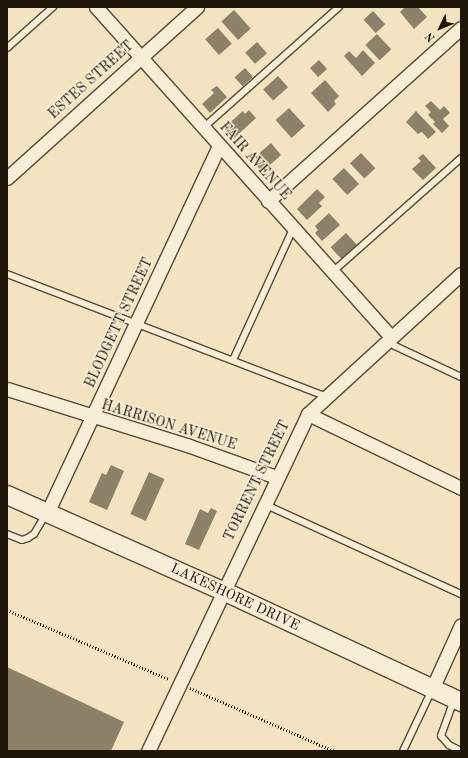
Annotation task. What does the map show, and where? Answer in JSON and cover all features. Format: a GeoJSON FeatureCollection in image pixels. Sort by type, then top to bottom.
{"type":"FeatureCollection","features":[{"type":"Feature","properties":{"kind":"main road","name":"LAKESHORE DRIVE"},"geometry":{"type":"LineString","coordinates":[[7,495],[223,591],[458,700]]}},
{"type":"Feature","properties":{"kind":"street","name":"FAIR AVENUE"},"geometry":{"type":"LineString","coordinates":[[96,7],[389,338]]}},
{"type":"Feature","properties":{"kind":"street","name":"ESTES STREET"},"geometry":{"type":"LineString","coordinates":[[7,178],[197,7]]}},
{"type":"Feature","properties":{"kind":"street"},"geometry":{"type":"LineString","coordinates":[[268,201],[461,28]]}},
{"type":"Feature","properties":{"kind":"street","name":"BLODGETT STREET"},"geometry":{"type":"LineString","coordinates":[[47,512],[219,146]]}},
{"type":"Feature","properties":{"kind":"street","name":"TORRENT STREET"},"geometry":{"type":"LineString","coordinates":[[148,751],[276,477],[308,414],[325,396],[461,274]]}},
{"type":"Feature","properties":{"kind":"street","name":"HARRISON AVENUE"},"geometry":{"type":"LineString","coordinates":[[7,389],[92,418],[188,445],[276,477]]}},
{"type":"Feature","properties":{"kind":"street"},"geometry":{"type":"LineString","coordinates":[[308,414],[461,488]]}},
{"type":"Feature","properties":{"kind":"street"},"geometry":{"type":"LineString","coordinates":[[432,689],[461,625]]}},
{"type":"Feature","properties":{"kind":"lane"},"geometry":{"type":"LineString","coordinates":[[7,48],[53,7]]}},
{"type":"Feature","properties":{"kind":"lane"},"geometry":{"type":"LineString","coordinates":[[203,128],[339,7]]}},
{"type":"Feature","properties":{"kind":"lane"},"geometry":{"type":"LineString","coordinates":[[338,267],[461,158]]}},
{"type":"Feature","properties":{"kind":"lane"},"geometry":{"type":"LineString","coordinates":[[233,360],[293,229]]}},
{"type":"Feature","properties":{"kind":"lane"},"geometry":{"type":"LineString","coordinates":[[7,274],[325,396]]}},
{"type":"Feature","properties":{"kind":"lane"},"geometry":{"type":"LineString","coordinates":[[389,338],[395,346],[461,377]]}},
{"type":"Feature","properties":{"kind":"lane"},"geometry":{"type":"LineString","coordinates":[[264,504],[461,594]]}},
{"type":"Feature","properties":{"kind":"lane"},"geometry":{"type":"LineString","coordinates":[[7,534],[22,540],[28,538],[34,534],[47,512]]}},
{"type":"Feature","properties":{"kind":"lane"},"geometry":{"type":"LineString","coordinates":[[403,751],[432,689]]}},
{"type":"Feature","properties":{"kind":"lane"},"geometry":{"type":"LineString","coordinates":[[458,700],[441,736],[449,745],[461,751]]}},
{"type":"Feature","properties":{"kind":"building"},"geometry":{"type":"Polygon","coordinates":[[[405,7],[418,7],[427,17],[414,29],[400,12],[405,7]]]}},
{"type":"Feature","properties":{"kind":"building"},"geometry":{"type":"Polygon","coordinates":[[[234,10],[251,29],[238,40],[221,21],[234,10]]]}},
{"type":"Feature","properties":{"kind":"building"},"geometry":{"type":"Polygon","coordinates":[[[373,11],[385,24],[376,33],[363,20],[373,11]]]}},
{"type":"Feature","properties":{"kind":"building"},"geometry":{"type":"Polygon","coordinates":[[[218,28],[232,44],[219,55],[205,39],[218,28]]]}},
{"type":"Feature","properties":{"kind":"building"},"geometry":{"type":"Polygon","coordinates":[[[377,34],[391,49],[380,60],[365,45],[377,34]]]}},
{"type":"Feature","properties":{"kind":"building"},"geometry":{"type":"Polygon","coordinates":[[[257,42],[267,53],[255,64],[245,53],[257,42]]]}},
{"type":"Feature","properties":{"kind":"building"},"geometry":{"type":"Polygon","coordinates":[[[363,50],[375,63],[362,76],[344,56],[349,51],[356,58],[363,50]]]}},
{"type":"Feature","properties":{"kind":"building"},"geometry":{"type":"Polygon","coordinates":[[[319,60],[327,69],[318,77],[310,68],[319,60]]]}},
{"type":"Feature","properties":{"kind":"building"},"geometry":{"type":"Polygon","coordinates":[[[245,68],[253,77],[243,86],[235,77],[245,68]]]}},
{"type":"Feature","properties":{"kind":"building"},"geometry":{"type":"Polygon","coordinates":[[[278,76],[288,87],[273,101],[263,89],[278,76]]]}},
{"type":"Feature","properties":{"kind":"building"},"geometry":{"type":"Polygon","coordinates":[[[325,80],[339,96],[334,101],[336,104],[328,112],[311,93],[325,80]]]}},
{"type":"Feature","properties":{"kind":"building"},"geometry":{"type":"Polygon","coordinates":[[[217,86],[227,97],[210,113],[202,104],[214,93],[211,90],[217,86]]]}},
{"type":"Feature","properties":{"kind":"building"},"geometry":{"type":"Polygon","coordinates":[[[431,101],[440,110],[444,106],[450,113],[443,119],[449,126],[442,133],[433,124],[435,122],[428,115],[431,112],[425,106],[431,101]]]}},
{"type":"Feature","properties":{"kind":"building"},"geometry":{"type":"Polygon","coordinates":[[[289,108],[305,126],[292,138],[276,120],[289,108]]]}},
{"type":"Feature","properties":{"kind":"building"},"geometry":{"type":"Polygon","coordinates":[[[249,110],[256,118],[233,139],[224,128],[243,111],[245,114],[249,110]]]}},
{"type":"Feature","properties":{"kind":"building"},"geometry":{"type":"Polygon","coordinates":[[[416,111],[436,132],[428,139],[422,132],[418,134],[406,122],[416,111]]]}},
{"type":"Feature","properties":{"kind":"building"},"geometry":{"type":"Polygon","coordinates":[[[271,143],[281,155],[262,172],[256,165],[259,162],[255,157],[271,143]]]}},
{"type":"Feature","properties":{"kind":"building"},"geometry":{"type":"Polygon","coordinates":[[[361,153],[375,168],[364,179],[350,163],[361,153]]]}},
{"type":"Feature","properties":{"kind":"building"},"geometry":{"type":"Polygon","coordinates":[[[423,154],[436,168],[423,180],[412,169],[421,161],[418,158],[423,154]]]}},
{"type":"Feature","properties":{"kind":"building"},"geometry":{"type":"Polygon","coordinates":[[[344,168],[359,184],[347,195],[332,179],[344,168]]]}},
{"type":"Feature","properties":{"kind":"building"},"geometry":{"type":"Polygon","coordinates":[[[317,189],[325,197],[319,203],[322,206],[307,220],[297,209],[317,189]]]}},
{"type":"Feature","properties":{"kind":"building"},"geometry":{"type":"Polygon","coordinates":[[[329,213],[340,225],[322,241],[315,233],[318,230],[315,226],[329,213]]]}},
{"type":"Feature","properties":{"kind":"building"},"geometry":{"type":"Polygon","coordinates":[[[346,233],[357,245],[342,259],[331,247],[346,233]]]}},
{"type":"Feature","properties":{"kind":"building"},"geometry":{"type":"Polygon","coordinates":[[[111,465],[124,471],[107,510],[89,502],[102,473],[106,475],[111,465]]]}},
{"type":"Feature","properties":{"kind":"building"},"geometry":{"type":"Polygon","coordinates":[[[149,472],[165,479],[146,521],[130,514],[149,472]]]}},
{"type":"Feature","properties":{"kind":"building"},"geometry":{"type":"Polygon","coordinates":[[[211,508],[217,511],[199,550],[185,544],[200,509],[208,513],[211,508]]]}},
{"type":"Feature","properties":{"kind":"building"},"geometry":{"type":"Polygon","coordinates":[[[7,667],[124,722],[111,751],[7,751],[7,667]]]}}]}
